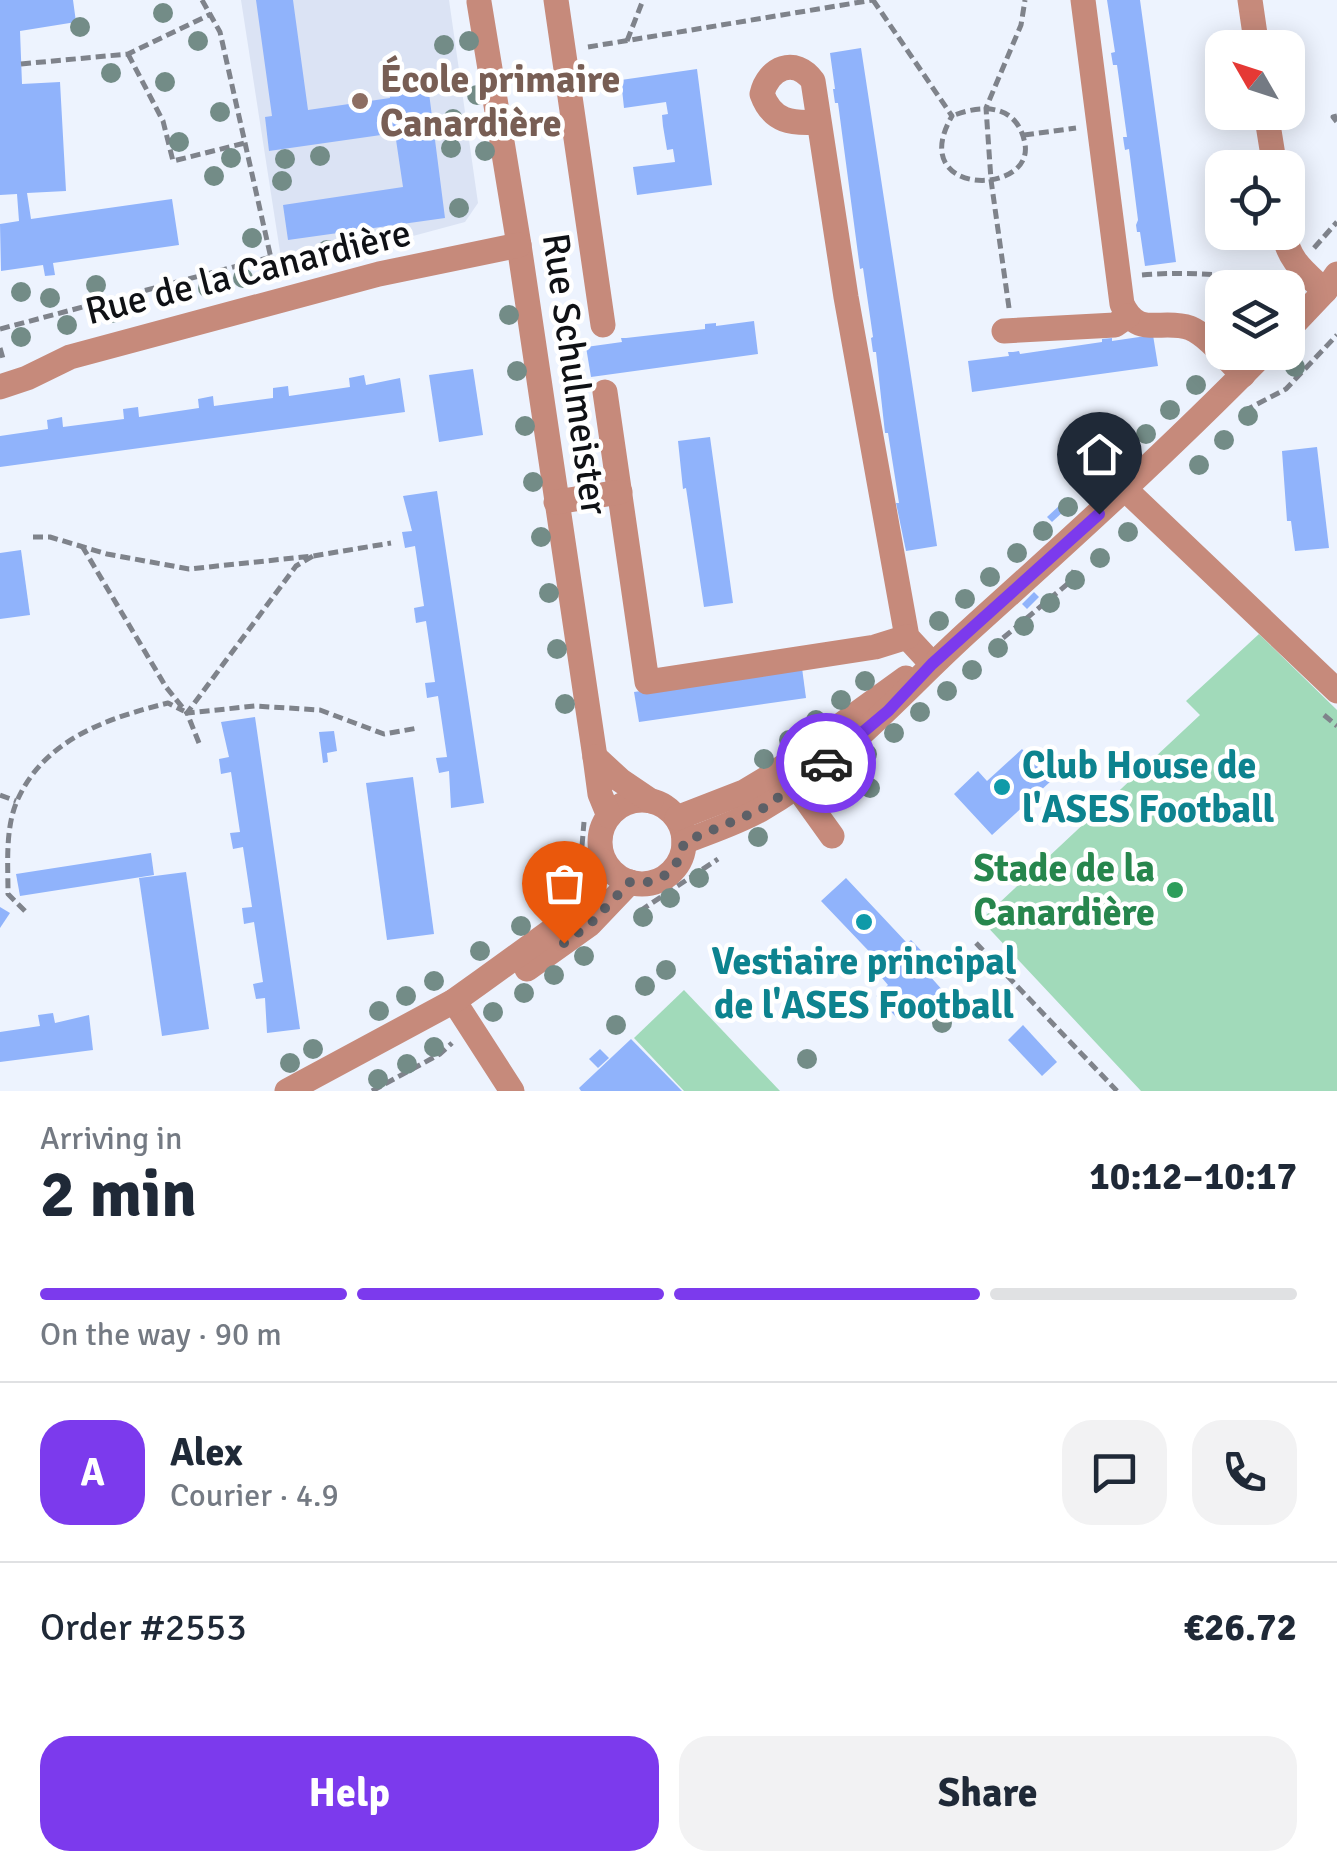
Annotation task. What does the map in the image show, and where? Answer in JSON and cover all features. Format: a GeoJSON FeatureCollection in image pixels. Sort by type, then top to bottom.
{"type":"FeatureCollection","features":[{"type":"Feature","properties":{"kind":"street"},"geometry":{"type":"LineString","coordinates":[[556,0],[603,325]]}},
{"type":"Feature","properties":{"kind":"street"},"geometry":{"type":"LineString","coordinates":[[1083,0],[1122,304],[1128,316],[1145,326],[1190,328],[1243,375]]}},
{"type":"Feature","properties":{"kind":"street"},"geometry":{"type":"LineString","coordinates":[[1250,0],[1254,30]]}},
{"type":"Feature","properties":{"kind":"street","name":"Rue Schulmeister"},"geometry":{"type":"LineString","coordinates":[[478,1],[519,245],[600,794],[609,816]]}},
{"type":"Feature","properties":{"kind":"street"},"geometry":{"type":"LineString","coordinates":[[819,122],[906,638],[932,664]]}},
{"type":"Feature","properties":{"kind":"street","name":"Rue de la Canardière"},"geometry":{"type":"LineString","coordinates":[[0,387],[70,357],[379,274],[519,245]]}},
{"type":"Feature","properties":{"kind":"street"},"geometry":{"type":"LineString","coordinates":[[1287,250],[1298,266],[1333,282],[1305,312]]}},
{"type":"Feature","properties":{"kind":"street"},"geometry":{"type":"LineString","coordinates":[[1008,331],[1116,325],[1128,316]]}},
{"type":"Feature","properties":{"kind":"street"},"geometry":{"type":"LineString","coordinates":[[680,830],[752,814],[792,789],[888,711],[932,664],[1126,490],[1248,370]]}},
{"type":"Feature","properties":{"kind":"street"},"geometry":{"type":"LineString","coordinates":[[605,392],[647,682],[906,638]]}},
{"type":"Feature","properties":{"kind":"street"},"geometry":{"type":"LineString","coordinates":[[1126,490],[1180,558],[1337,691]]}},
{"type":"Feature","properties":{"kind":"street"},"geometry":{"type":"LineString","coordinates":[[556,502],[620,492]]}},
{"type":"Feature","properties":{"kind":"street"},"geometry":{"type":"LineString","coordinates":[[595,757],[620,780],[651,800],[680,830],[682,855],[667,875],[643,884],[630,882],[604,861],[600,838],[609,816],[628,802],[651,800]]}},
{"type":"Feature","properties":{"kind":"street"},"geometry":{"type":"LineString","coordinates":[[804,798],[832,836]]}},
{"type":"Feature","properties":{"kind":"street"},"geometry":{"type":"LineString","coordinates":[[287,1091],[454,1000],[554,929],[574,908],[604,861]]}},
{"type":"Feature","properties":{"kind":"street"},"geometry":{"type":"LineString","coordinates":[[454,1000],[484,992],[527,968],[590,924],[630,882]]}},
{"type":"Feature","properties":{"kind":"street"},"geometry":{"type":"LineString","coordinates":[[454,1000],[512,1091]]}},
{"type":"Feature","properties":{"kind":"path"},"geometry":{"type":"LineString","coordinates":[[202,0],[220,32],[281,302]]}},
{"type":"Feature","properties":{"kind":"path"},"geometry":{"type":"LineString","coordinates":[[627,41],[643,0]]}},
{"type":"Feature","properties":{"kind":"path"},"geometry":{"type":"LineString","coordinates":[[564,50],[874,0],[952,116]]}},
{"type":"Feature","properties":{"kind":"path"},"geometry":{"type":"LineString","coordinates":[[1008,331],[986,108],[1021,25],[1025,0]]}},
{"type":"Feature","properties":{"kind":"path"},"geometry":{"type":"LineString","coordinates":[[21,64],[128,54],[210,14]]}},
{"type":"Feature","properties":{"kind":"path"},"geometry":{"type":"LineString","coordinates":[[128,54],[163,121],[173,161],[245,142]]}},
{"type":"Feature","properties":{"kind":"path"},"geometry":{"type":"LineString","coordinates":[[986,108],[1000,109],[1013,117],[1024,135],[1027,153],[1020,166],[1006,177],[992,180],[956,176],[947,169],[942,154],[945,129],[952,116],[986,108]]}},
{"type":"Feature","properties":{"kind":"path"},"geometry":{"type":"LineString","coordinates":[[1024,135],[1099,126]]}},
{"type":"Feature","properties":{"kind":"path"},"geometry":{"type":"LineString","coordinates":[[0,330],[271,257]]}},
{"type":"Feature","properties":{"kind":"path"},"geometry":{"type":"LineString","coordinates":[[1118,278],[1205,272]]}},
{"type":"Feature","properties":{"kind":"path"},"geometry":{"type":"LineString","coordinates":[[33,537],[50,537],[189,569],[390,543]]}},
{"type":"Feature","properties":{"kind":"path"},"geometry":{"type":"LineString","coordinates":[[82,546],[166,687],[187,713],[199,742]]}},
{"type":"Feature","properties":{"kind":"path"},"geometry":{"type":"LineString","coordinates":[[187,713],[296,566],[312,556]]}},
{"type":"Feature","properties":{"kind":"path"},"geometry":{"type":"LineString","coordinates":[[25,912],[8,894],[8,840],[17,801],[50,752],[113,716],[168,703],[187,713],[255,706],[320,710],[384,734],[418,728]]}},
{"type":"Feature","properties":{"kind":"path"},"geometry":{"type":"LineString","coordinates":[[0,795],[17,801]]}},
{"type":"Feature","properties":{"kind":"path"},"geometry":{"type":"LineString","coordinates":[[631,917],[730,851]]}},
{"type":"Feature","properties":{"kind":"path"},"geometry":{"type":"LineString","coordinates":[[976,943],[1118,1091]]}},
{"type":"Feature","properties":{"kind":"shaded area","name":"École primaire Canardière"},"geometry":{"type":"Polygon","coordinates":[[[241,0],[449,0],[478,203],[465,222],[283,271],[241,0]]]}},
{"type":"Feature","properties":{"kind":"green space","name":"Stade de la Canardière"},"geometry":{"type":"Polygon","coordinates":[[[1259,634],[1337,710],[1337,1091],[1141,1091],[981,920],[1200,715],[1186,701],[1259,634]]]}},
{"type":"Feature","properties":{"kind":"green space"},"geometry":{"type":"Polygon","coordinates":[[[684,990],[780,1091],[684,1091],[634,1038],[684,990]]]}},
{"type":"Feature","properties":{"kind":"building"},"geometry":{"type":"Polygon","coordinates":[[[0,0],[73,0],[76,22],[20,31],[22,84],[60,82],[66,191],[27,193],[31,219],[172,199],[179,245],[53,263],[55,275],[45,276],[43,265],[1,271],[0,224],[19,221],[17,194],[0,195],[0,0]]]}},
{"type":"Feature","properties":{"kind":"building"},"geometry":{"type":"Polygon","coordinates":[[[256,0],[293,0],[308,110],[390,98],[389,90],[425,85],[445,218],[288,240],[283,205],[403,187],[395,133],[269,151],[265,117],[272,116],[256,0]]]}},
{"type":"Feature","properties":{"kind":"building"},"geometry":{"type":"Polygon","coordinates":[[[1107,0],[1140,0],[1176,262],[1145,266],[1136,225],[1129,149],[1125,150],[1123,137],[1127,137],[1117,65],[1113,65],[1111,53],[1115,52],[1107,0]]]}},
{"type":"Feature","properties":{"kind":"building"},"geometry":{"type":"Polygon","coordinates":[[[861,48],[937,546],[906,551],[833,89],[830,53],[861,48]]]}},
{"type":"Feature","properties":{"kind":"building"},"geometry":{"type":"Polygon","coordinates":[[[697,69],[712,185],[637,195],[633,167],[675,162],[673,149],[667,150],[663,126],[662,115],[668,114],[666,102],[624,108],[621,80],[697,69]]]}},
{"type":"Feature","properties":{"kind":"building"},"geometry":{"type":"Polygon","coordinates":[[[754,321],[758,354],[591,377],[586,347],[622,342],[621,338],[705,329],[705,324],[754,321]]]}},
{"type":"Feature","properties":{"kind":"building"},"geometry":{"type":"Polygon","coordinates":[[[1153,335],[1158,366],[972,392],[968,361],[1009,356],[1008,352],[1020,354],[1102,339],[1153,335]]]}},
{"type":"Feature","properties":{"kind":"building"},"geometry":{"type":"Polygon","coordinates":[[[473,369],[483,435],[439,442],[429,375],[473,369]]]}},
{"type":"Feature","properties":{"kind":"building"},"geometry":{"type":"Polygon","coordinates":[[[364,375],[366,385],[400,378],[405,412],[0,467],[0,436],[48,429],[47,420],[62,417],[63,427],[124,419],[123,409],[138,407],[139,417],[199,408],[198,399],[213,396],[214,406],[273,398],[273,388],[288,386],[289,396],[350,387],[349,378],[364,375]]]}},
{"type":"Feature","properties":{"kind":"building"},"geometry":{"type":"Polygon","coordinates":[[[710,437],[733,603],[704,607],[678,441],[710,437]]]}},
{"type":"Feature","properties":{"kind":"building"},"geometry":{"type":"Polygon","coordinates":[[[1317,447],[1329,548],[1295,551],[1291,521],[1287,521],[1282,451],[1317,447]]]}},
{"type":"Feature","properties":{"kind":"building"},"geometry":{"type":"Polygon","coordinates":[[[437,491],[484,803],[451,808],[449,771],[439,773],[436,758],[447,757],[438,696],[427,698],[425,683],[435,682],[426,621],[416,623],[414,608],[424,606],[415,546],[405,548],[402,532],[412,531],[403,496],[437,491]]]}},
{"type":"Feature","properties":{"kind":"building"},"geometry":{"type":"Polygon","coordinates":[[[1060,505],[1064,511],[1052,522],[1047,517],[1060,505]]]}},
{"type":"Feature","properties":{"kind":"building"},"geometry":{"type":"Polygon","coordinates":[[[21,550],[30,615],[0,619],[0,553],[21,550]]]}},
{"type":"Feature","properties":{"kind":"building"},"geometry":{"type":"Polygon","coordinates":[[[1034,592],[1039,597],[1027,609],[1022,604],[1034,592]]]}},
{"type":"Feature","properties":{"kind":"building"},"geometry":{"type":"Polygon","coordinates":[[[802,668],[806,698],[639,722],[634,692],[802,668]]]}},
{"type":"Feature","properties":{"kind":"building"},"geometry":{"type":"Polygon","coordinates":[[[255,717],[300,1029],[267,1033],[265,998],[256,999],[253,984],[263,982],[254,922],[244,924],[242,908],[252,907],[243,847],[233,849],[230,833],[240,832],[231,772],[221,774],[219,759],[229,757],[221,722],[255,717]]]}},
{"type":"Feature","properties":{"kind":"building"},"geometry":{"type":"Polygon","coordinates":[[[334,731],[337,751],[327,753],[328,762],[323,763],[319,732],[334,731]]]}},
{"type":"Feature","properties":{"kind":"building","name":"Club House de l'ASES Football"},"geometry":{"type":"Polygon","coordinates":[[[1022,749],[1051,781],[992,835],[954,794],[978,771],[987,781],[1022,749]]]}},
{"type":"Feature","properties":{"kind":"building"},"geometry":{"type":"Polygon","coordinates":[[[413,777],[434,934],[387,940],[366,783],[413,777]]]}},
{"type":"Feature","properties":{"kind":"building"},"geometry":{"type":"Polygon","coordinates":[[[151,853],[154,875],[20,896],[16,874],[151,853]]]}},
{"type":"Feature","properties":{"kind":"building"},"geometry":{"type":"Polygon","coordinates":[[[186,872],[209,1029],[162,1036],[139,878],[186,872]]]}},
{"type":"Feature","properties":{"kind":"building"},"geometry":{"type":"Polygon","coordinates":[[[846,878],[907,943],[911,940],[936,966],[928,974],[945,993],[919,1017],[897,1018],[876,996],[888,985],[877,972],[883,966],[821,901],[846,878]]]}},
{"type":"Feature","properties":{"kind":"building"},"geometry":{"type":"Polygon","coordinates":[[[0,907],[10,913],[0,928],[0,907]]]}},
{"type":"Feature","properties":{"kind":"building"},"geometry":{"type":"Polygon","coordinates":[[[53,1013],[55,1023],[89,1015],[93,1050],[0,1062],[0,1032],[40,1026],[38,1015],[53,1013]]]}},
{"type":"Feature","properties":{"kind":"building"},"geometry":{"type":"Polygon","coordinates":[[[1023,1025],[1057,1062],[1042,1076],[1008,1040],[1023,1025]]]}},
{"type":"Feature","properties":{"kind":"building"},"geometry":{"type":"Polygon","coordinates":[[[631,1039],[682,1091],[581,1091],[579,1088],[631,1039]]]}},
{"type":"Feature","properties":{"kind":"building"},"geometry":{"type":"Polygon","coordinates":[[[600,1049],[609,1058],[598,1068],[589,1059],[600,1049]]]}},
{"type":"Feature","properties":{"kind":"way so far"},"geometry":{"type":"LineString","coordinates":[[564,943],[590,924],[630,882],[643,884],[667,875],[682,855],[684,842],[762,809],[826,763]]}},
{"type":"Feature","properties":{"kind":"place","name":"École primaire Canardière"},"geometry":{"type":"Point","coordinates":[360,101]}},
{"type":"Feature","properties":{"kind":"place","name":"Club House de l'ASES Football"},"geometry":{"type":"Point","coordinates":[1002,787]}},
{"type":"Feature","properties":{"kind":"place","name":"Stade de la Canardière"},"geometry":{"type":"Point","coordinates":[1175,890]}},
{"type":"Feature","properties":{"kind":"place","name":"Vestiaire principal de l'ASES Football"},"geometry":{"type":"Point","coordinates":[864,922]}},
{"type":"Feature","properties":{"kind":"route"},"geometry":{"type":"LineString","coordinates":[[826,763],[888,711],[932,664],[1099,514]]}}]}
